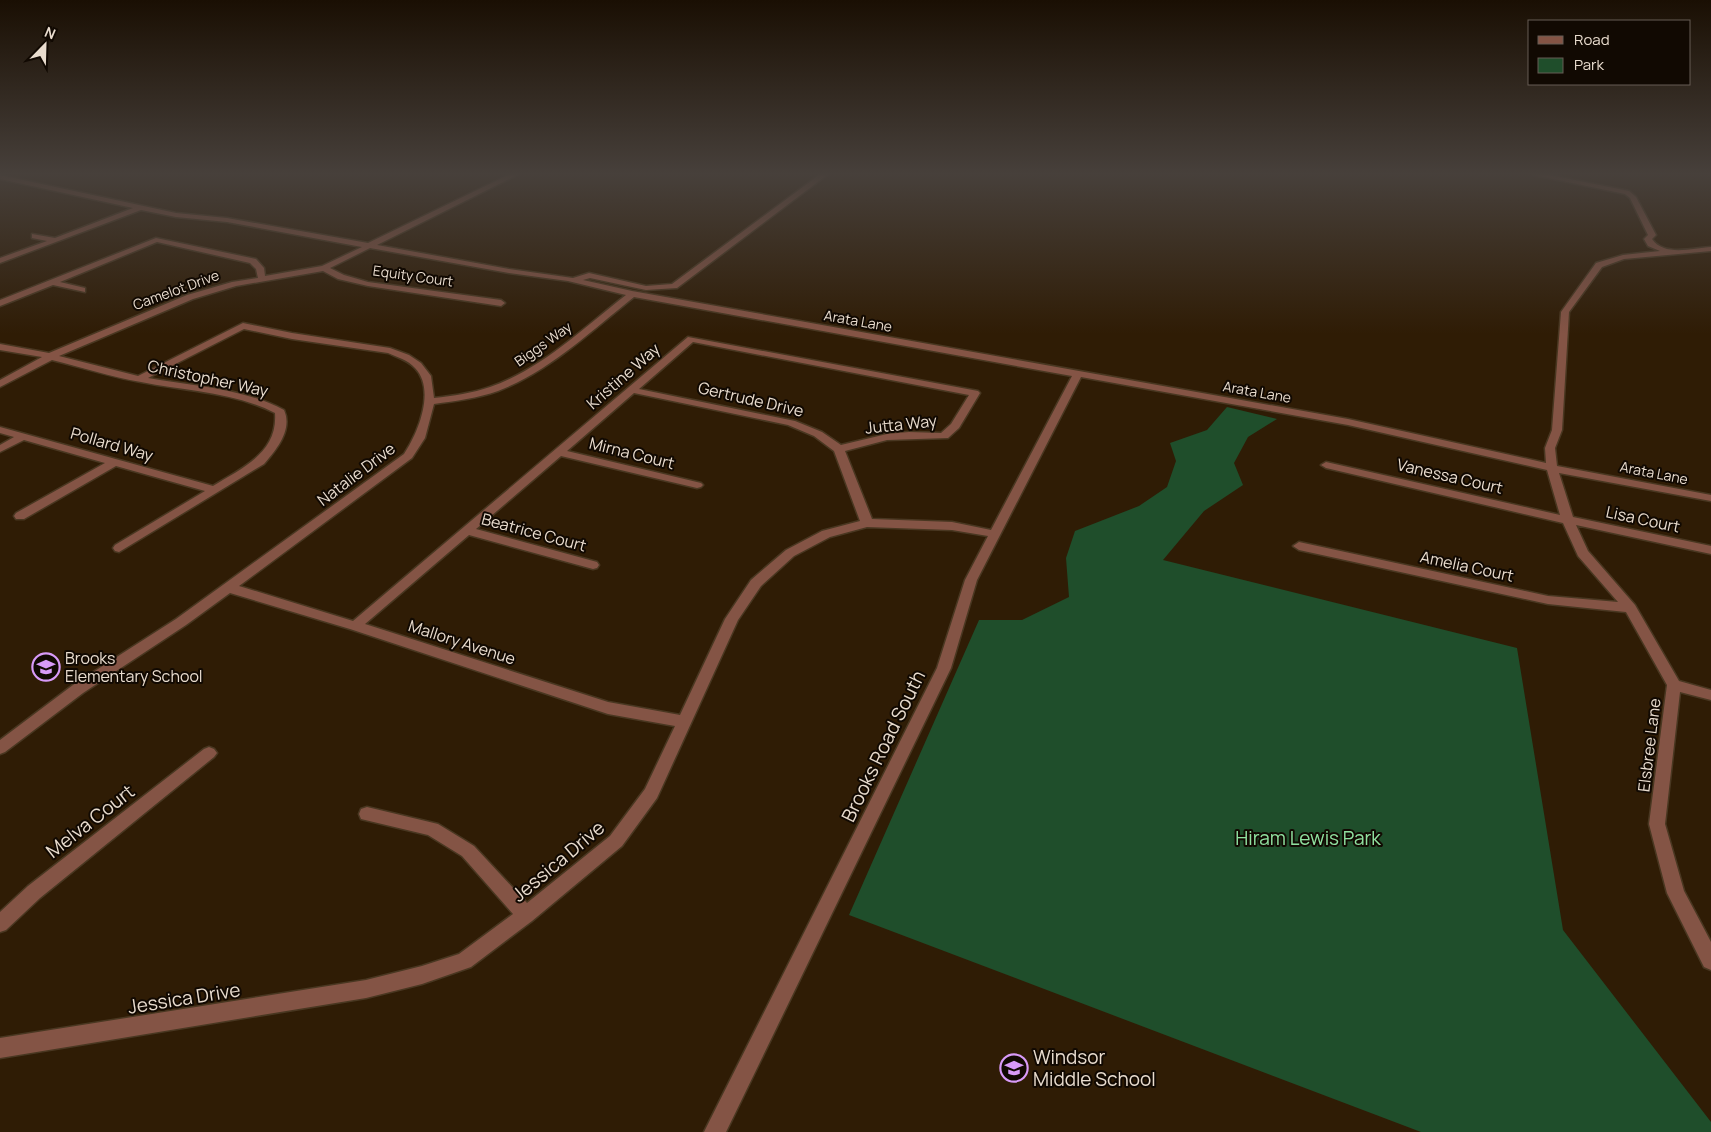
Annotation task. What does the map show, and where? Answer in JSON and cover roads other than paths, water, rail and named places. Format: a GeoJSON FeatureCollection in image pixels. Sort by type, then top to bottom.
{"type":"FeatureCollection","features":[{"type":"Feature","properties":{"kind":"street"},"geometry":{"type":"LineString","coordinates":[[0,261],[88,228]]}},
{"type":"Feature","properties":{"kind":"street","name":"Arata Lane"},"geometry":{"type":"LineString","coordinates":[[270,228],[509,271],[574,280],[632,294],[1348,422],[1552,468],[1711,498]]}},
{"type":"Feature","properties":{"kind":"street","name":"Camelot Drive"},"geometry":{"type":"LineString","coordinates":[[0,384],[51,356],[190,297],[235,284],[324,268],[404,228]]}},
{"type":"Feature","properties":{"kind":"street"},"geometry":{"type":"LineString","coordinates":[[574,280],[589,275],[646,288],[674,286],[753,228]]}},
{"type":"Feature","properties":{"kind":"street"},"geometry":{"type":"LineString","coordinates":[[1649,228],[1652,234],[1648,239],[1651,244],[1669,253]]}},
{"type":"Feature","properties":{"kind":"street"},"geometry":{"type":"LineString","coordinates":[[35,236],[56,240]]}},
{"type":"Feature","properties":{"kind":"street"},"geometry":{"type":"LineString","coordinates":[[0,303],[156,240],[253,261],[260,268],[262,280]]}},
{"type":"Feature","properties":{"kind":"street","name":"Elsbree Lane"},"geometry":{"type":"LineString","coordinates":[[1711,250],[1623,257],[1600,265],[1565,312],[1557,430],[1550,448],[1552,468],[1568,520],[1582,553],[1630,608],[1674,685],[1657,824],[1676,893],[1711,960]]}},
{"type":"Feature","properties":{"kind":"street","name":"Equity Court"},"geometry":{"type":"LineString","coordinates":[[324,268],[341,277],[368,284],[502,303]]}},
{"type":"Feature","properties":{"kind":"street"},"geometry":{"type":"LineString","coordinates":[[52,282],[82,290]]}},
{"type":"Feature","properties":{"kind":"street","name":"Biggs Way"},"geometry":{"type":"LineString","coordinates":[[430,402],[487,391],[520,377],[541,365],[632,294]]}},
{"type":"Feature","properties":{"kind":"street","name":"Natalie Drive"},"geometry":{"type":"LineString","coordinates":[[0,748],[78,689],[229,588],[408,456],[420,438],[430,402],[426,376],[418,365],[406,357],[390,351],[292,336],[243,326],[139,379]]}},
{"type":"Feature","properties":{"kind":"street","name":"Kristine Way"},"geometry":{"type":"LineString","coordinates":[[356,626],[691,339],[976,393]]}},
{"type":"Feature","properties":{"kind":"street","name":"Christopher Way"},"geometry":{"type":"LineString","coordinates":[[0,347],[28,350],[139,379],[250,399],[269,404],[280,412],[282,426],[276,443],[260,462],[119,548]]}},
{"type":"Feature","properties":{"kind":"street","name":"Brooks Road South"},"geometry":{"type":"LineString","coordinates":[[715,1132],[944,668],[968,585],[1077,374]]}},
{"type":"Feature","properties":{"kind":"street","name":"Gertrude Drive"},"geometry":{"type":"LineString","coordinates":[[632,390],[791,423],[818,434],[839,449]]}},
{"type":"Feature","properties":{"kind":"street","name":"Jutta Way"},"geometry":{"type":"LineString","coordinates":[[839,449],[866,441],[894,436],[944,436],[956,426],[976,393]]}},
{"type":"Feature","properties":{"kind":"street","name":"Pollard Way"},"geometry":{"type":"LineString","coordinates":[[0,430],[215,490]]}},
{"type":"Feature","properties":{"kind":"street"},"geometry":{"type":"LineString","coordinates":[[0,448],[24,436]]}},
{"type":"Feature","properties":{"kind":"street"},"geometry":{"type":"LineString","coordinates":[[839,449],[867,523]]}},
{"type":"Feature","properties":{"kind":"street","name":"Mirna Court"},"geometry":{"type":"LineString","coordinates":[[559,452],[697,485]]}},
{"type":"Feature","properties":{"kind":"street"},"geometry":{"type":"LineString","coordinates":[[20,516],[114,462]]}},
{"type":"Feature","properties":{"kind":"street","name":"Vanessa Court"},"geometry":{"type":"LineString","coordinates":[[1326,465],[1568,520]]}},
{"type":"Feature","properties":{"kind":"street","name":"Lisa Court"},"geometry":{"type":"LineString","coordinates":[[1568,520],[1711,550]]}},
{"type":"Feature","properties":{"kind":"street","name":"Jessica Drive"},"geometry":{"type":"LineString","coordinates":[[0,1048],[366,989],[422,976],[464,961],[526,915],[616,841],[651,793],[686,722],[732,618],[756,583],[790,553],[826,534],[867,523],[914,523],[952,526],[995,534]]}},
{"type":"Feature","properties":{"kind":"street","name":"Beatrice Court"},"geometry":{"type":"LineString","coordinates":[[467,531],[593,565]]}},
{"type":"Feature","properties":{"kind":"street","name":"Amelia Court"},"geometry":{"type":"LineString","coordinates":[[1299,546],[1548,600],[1630,608]]}},
{"type":"Feature","properties":{"kind":"street","name":"Mallory Avenue"},"geometry":{"type":"LineString","coordinates":[[229,588],[356,626],[608,708],[686,722]]}},
{"type":"Feature","properties":{"kind":"street"},"geometry":{"type":"LineString","coordinates":[[1674,685],[1711,695]]}},
{"type":"Feature","properties":{"kind":"street","name":"Melva Court"},"geometry":{"type":"LineString","coordinates":[[0,924],[34,892],[209,754]]}},
{"type":"Feature","properties":{"kind":"street"},"geometry":{"type":"LineString","coordinates":[[367,814],[432,829],[468,851],[526,915]]}},
{"type":"Feature","properties":{"kind":"place","name":"Brooks Elementary School"},"geometry":{"type":"Point","coordinates":[46,667]}},
{"type":"Feature","properties":{"kind":"place","name":"Windsor Middle School"},"geometry":{"type":"Point","coordinates":[1014,1068]}},
{"type":"Feature","properties":{"kind":"park label","name":"Hiram Lewis Park"},"geometry":{"type":"Point","coordinates":[1308,838]}}]}
